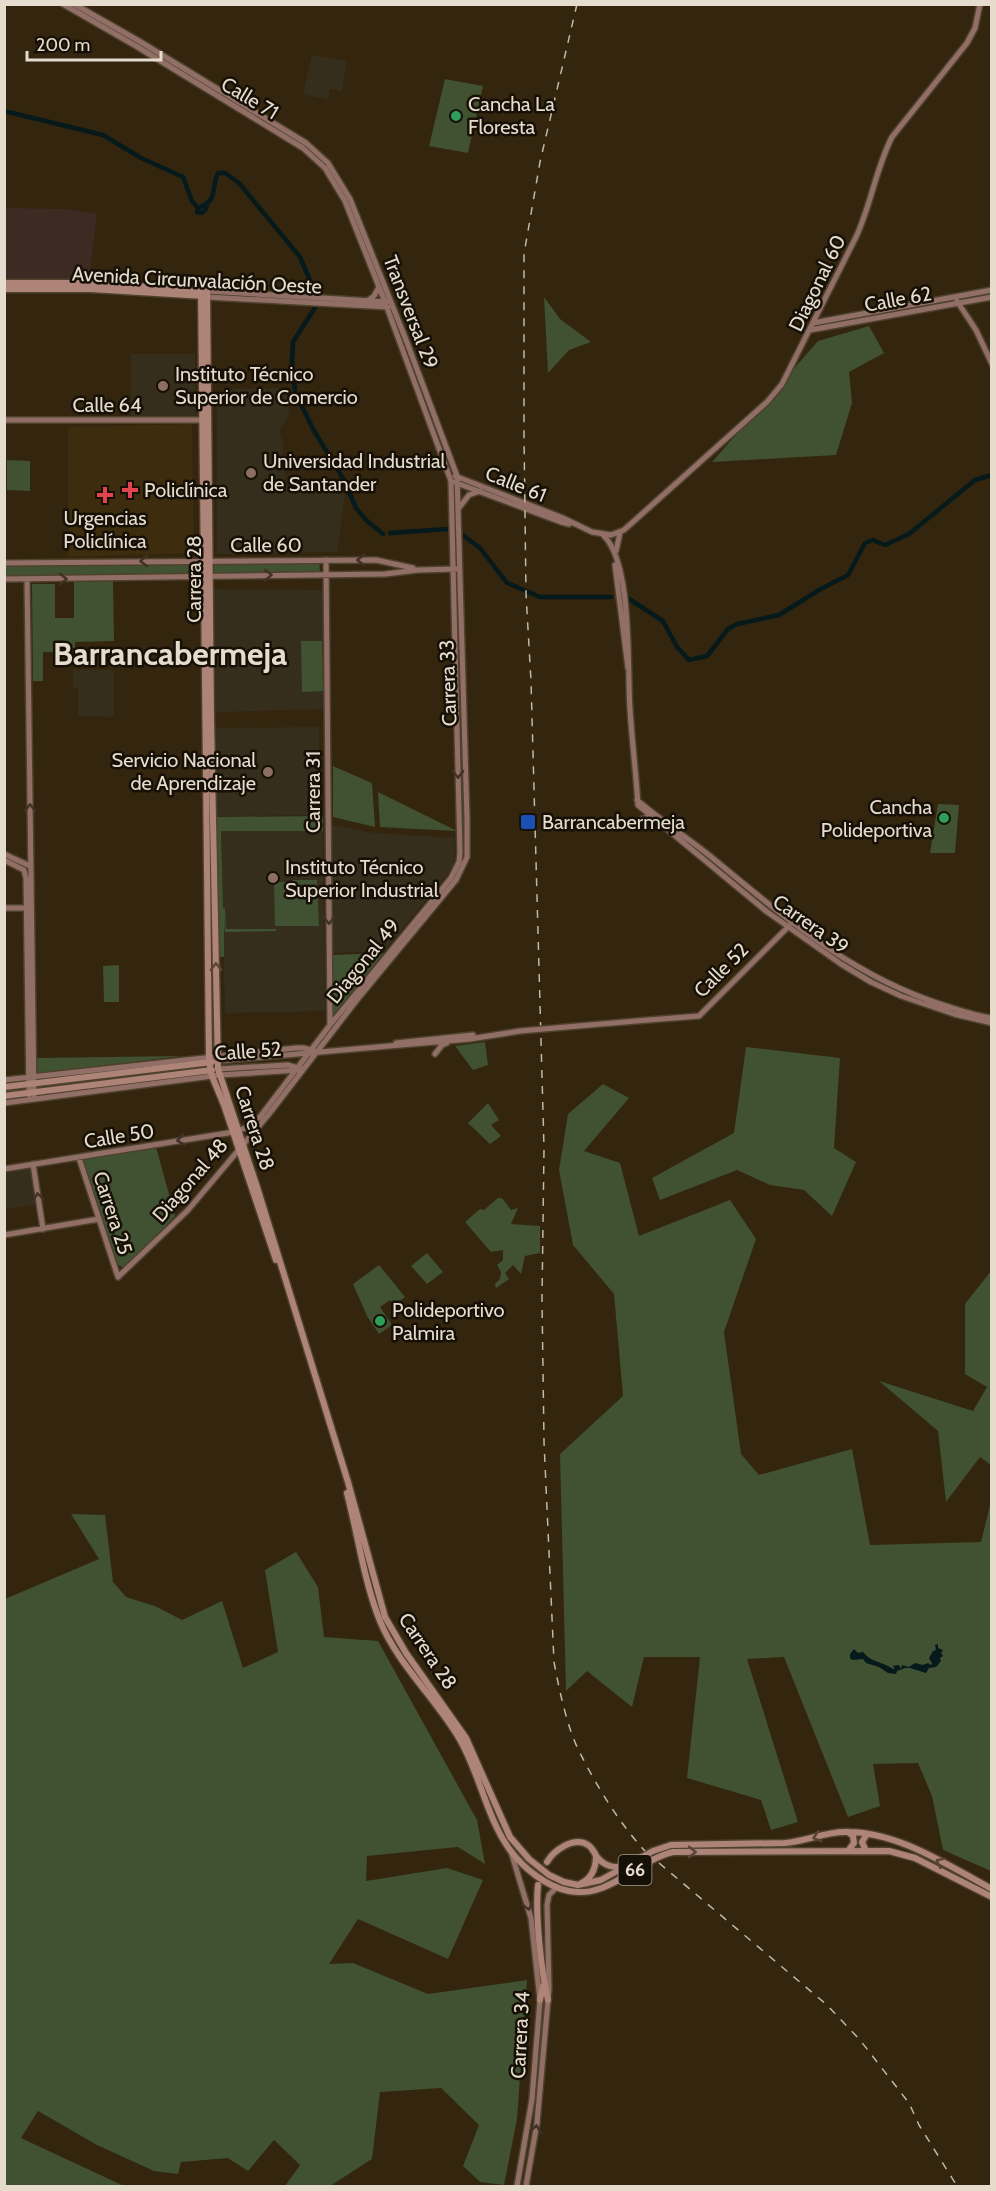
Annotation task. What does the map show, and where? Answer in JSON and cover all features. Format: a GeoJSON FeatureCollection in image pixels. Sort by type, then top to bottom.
{"type":"FeatureCollection","features":[{"type":"Feature","properties":{"kind":"main road","name":"Calle 71"},"geometry":{"type":"LineString","coordinates":[[63,4],[288,139],[326,166]]}},
{"type":"Feature","properties":{"kind":"main road","name":"Calle 71"},"geometry":{"type":"LineString","coordinates":[[74,4],[138,40],[315,149],[326,166]]}},
{"type":"Feature","properties":{"kind":"main road","name":"Diagonal 60"},"geometry":{"type":"LineString","coordinates":[[620,533],[767,402],[782,384],[861,227],[884,154],[892,137],[967,43],[975,28],[980,4]]}},
{"type":"Feature","properties":{"kind":"main road","name":"Transversal 29"},"geometry":{"type":"LineString","coordinates":[[326,166],[345,201],[379,287],[389,304]]}},
{"type":"Feature","properties":{"kind":"main road","name":"Transversal 29"},"geometry":{"type":"LineString","coordinates":[[326,166],[350,199],[453,479]]}},
{"type":"Feature","properties":{"kind":"main road","name":"Avenida Circunvalación Oeste"},"geometry":{"type":"LineString","coordinates":[[4,283],[92,283],[204,294],[389,304]]}},
{"type":"Feature","properties":{"kind":"main road"},"geometry":{"type":"LineString","coordinates":[[369,300],[379,287]]}},
{"type":"Feature","properties":{"kind":"main road","name":"Avenida Circunvalación Oeste"},"geometry":{"type":"LineString","coordinates":[[4,289],[91,289],[369,300],[389,304]]}},
{"type":"Feature","properties":{"kind":"main road","name":"Calle 62"},"geometry":{"type":"LineString","coordinates":[[810,330],[956,300],[992,290]]}},
{"type":"Feature","properties":{"kind":"main road","name":"Carrera 28"},"geometry":{"type":"LineString","coordinates":[[204,294],[206,576],[215,1073],[241,1145],[348,1482],[382,1618],[389,1633],[466,1738],[515,1845],[549,1875],[578,1885]]}},
{"type":"Feature","properties":{"kind":"main road","name":"Calle 62"},"geometry":{"type":"LineString","coordinates":[[813,323],[956,300],[992,297]]}},
{"type":"Feature","properties":{"kind":"main road"},"geometry":{"type":"LineString","coordinates":[[956,300],[976,330],[992,364]]}},
{"type":"Feature","properties":{"kind":"main road","name":"Calle 64"},"geometry":{"type":"LineString","coordinates":[[4,420],[206,420]]}},
{"type":"Feature","properties":{"kind":"main road","name":"Calle 61"},"geometry":{"type":"LineString","coordinates":[[453,479],[561,522],[600,534],[620,533]]}},
{"type":"Feature","properties":{"kind":"main road","name":"Calle 61"},"geometry":{"type":"LineString","coordinates":[[453,479],[562,518],[571,524]]}},
{"type":"Feature","properties":{"kind":"main road","name":"Carrera 33"},"geometry":{"type":"LineString","coordinates":[[453,479],[458,510],[456,569],[460,857],[455,871]]}},
{"type":"Feature","properties":{"kind":"main road","name":"Carrera 33"},"geometry":{"type":"LineString","coordinates":[[453,479],[467,819],[467,857],[456,880]]}},
{"type":"Feature","properties":{"kind":"main road"},"geometry":{"type":"LineString","coordinates":[[458,510],[469,495],[480,491]]}},
{"type":"Feature","properties":{"kind":"main road"},"geometry":{"type":"LineString","coordinates":[[616,553],[620,533]]}},
{"type":"Feature","properties":{"kind":"main road"},"geometry":{"type":"LineString","coordinates":[[600,534],[613,545],[616,553],[627,619],[629,672]]}},
{"type":"Feature","properties":{"kind":"main road"},"geometry":{"type":"LineString","coordinates":[[600,534],[608,543],[613,554],[629,672],[637,802]]}},
{"type":"Feature","properties":{"kind":"main road","name":"Carrera 31"},"geometry":{"type":"LineString","coordinates":[[326,560],[330,1025]]}},
{"type":"Feature","properties":{"kind":"main road","name":"Calle 60"},"geometry":{"type":"LineString","coordinates":[[4,563],[376,560],[418,570]]}},
{"type":"Feature","properties":{"kind":"main road","name":"Calle 60"},"geometry":{"type":"LineString","coordinates":[[4,579],[385,574],[456,569]]}},
{"type":"Feature","properties":{"kind":"main road"},"geometry":{"type":"LineString","coordinates":[[27,579],[30,674],[27,868],[31,1096]]}},
{"type":"Feature","properties":{"kind":"main road","name":"Carrera 39"},"geometry":{"type":"LineString","coordinates":[[637,802],[650,816],[789,926],[841,964],[885,989],[969,1019],[992,1023]]}},
{"type":"Feature","properties":{"kind":"main road","name":"Carrera 39"},"geometry":{"type":"LineString","coordinates":[[637,802],[789,926],[888,984],[936,1003],[992,1018]]}},
{"type":"Feature","properties":{"kind":"main road"},"geometry":{"type":"LineString","coordinates":[[639,820],[650,816]]}},
{"type":"Feature","properties":{"kind":"main road"},"geometry":{"type":"LineString","coordinates":[[459,819],[467,819]]}},
{"type":"Feature","properties":{"kind":"main road"},"geometry":{"type":"LineString","coordinates":[[459,829],[467,830]]}},
{"type":"Feature","properties":{"kind":"main road"},"geometry":{"type":"LineString","coordinates":[[4,854],[27,868]]}},
{"type":"Feature","properties":{"kind":"main road"},"geometry":{"type":"LineString","coordinates":[[4,860],[27,868]]}},
{"type":"Feature","properties":{"kind":"main road","name":"Diagonal 49"},"geometry":{"type":"LineString","coordinates":[[312,1052],[330,1025],[455,871]]}},
{"type":"Feature","properties":{"kind":"main road","name":"Diagonal 49"},"geometry":{"type":"LineString","coordinates":[[299,1069],[456,880]]}},
{"type":"Feature","properties":{"kind":"main road"},"geometry":{"type":"LineString","coordinates":[[4,908],[29,908]]}},
{"type":"Feature","properties":{"kind":"main road","name":"Calle 52"},"geometry":{"type":"LineString","coordinates":[[213,1059],[262,1057],[470,1039],[520,1031],[699,1016],[789,926]]}},
{"type":"Feature","properties":{"kind":"main road","name":"Calle 52"},"geometry":{"type":"LineString","coordinates":[[383,1046],[404,1041],[489,1036]]}},
{"type":"Feature","properties":{"kind":"main road"},"geometry":{"type":"LineString","coordinates":[[435,1054],[443,1044],[470,1039]]}},
{"type":"Feature","properties":{"kind":"main road","name":"Calle 52"},"geometry":{"type":"LineString","coordinates":[[4,1080],[31,1080],[296,1048],[312,1052]]}},
{"type":"Feature","properties":{"kind":"main road"},"geometry":{"type":"LineString","coordinates":[[254,1052],[262,1057]]}},
{"type":"Feature","properties":{"kind":"main road","name":"Calle 52"},"geometry":{"type":"LineString","coordinates":[[4,1096],[31,1096],[215,1073],[299,1069]]}},
{"type":"Feature","properties":{"kind":"main road","name":"Diagonal 48"},"geometry":{"type":"LineString","coordinates":[[236,1131],[260,1117],[299,1069]]}},
{"type":"Feature","properties":{"kind":"main road","name":"Diagonal 48"},"geometry":{"type":"LineString","coordinates":[[118,1277],[188,1209],[269,1114],[299,1069]]}},
{"type":"Feature","properties":{"kind":"main road","name":"Calle 52"},"geometry":{"type":"LineString","coordinates":[[4,1087],[31,1080]]}},
{"type":"Feature","properties":{"kind":"main road","name":"Calle 52"},"geometry":{"type":"LineString","coordinates":[[4,1103],[31,1096]]}},
{"type":"Feature","properties":{"kind":"main road","name":"Calle 50"},"geometry":{"type":"LineString","coordinates":[[4,1169],[236,1131]]}},
{"type":"Feature","properties":{"kind":"main road","name":"Carrera 25"},"geometry":{"type":"LineString","coordinates":[[79,1158],[118,1277]]}},
{"type":"Feature","properties":{"kind":"main road"},"geometry":{"type":"LineString","coordinates":[[33,1164],[43,1229]]}},
{"type":"Feature","properties":{"kind":"main road"},"geometry":{"type":"LineString","coordinates":[[4,1235],[99,1219]]}},
{"type":"Feature","properties":{"kind":"main road","name":"Carrera 28"},"geometry":{"type":"LineString","coordinates":[[395,1641],[460,1740],[498,1828],[511,1851]]}},
{"type":"Feature","properties":{"kind":"main road"},"geometry":{"type":"LineString","coordinates":[[848,1832],[853,1836],[854,1843],[848,1851]]}},
{"type":"Feature","properties":{"kind":"main road","name":"66"},"geometry":{"type":"LineString","coordinates":[[578,1885],[595,1883],[653,1851],[671,1845],[785,1843],[848,1832],[867,1834],[914,1848],[992,1889]]}},
{"type":"Feature","properties":{"kind":"main road"},"geometry":{"type":"LineString","coordinates":[[866,1851],[862,1842],[867,1834]]}},
{"type":"Feature","properties":{"kind":"main road"},"geometry":{"type":"LineString","coordinates":[[547,1862],[561,1848],[577,1843],[590,1846],[596,1855],[609,1866],[627,1867]]}},
{"type":"Feature","properties":{"kind":"main road","name":"66"},"geometry":{"type":"LineString","coordinates":[[511,1851],[532,1872],[557,1887],[572,1892],[597,1890],[654,1858],[673,1852],[889,1851],[907,1855],[992,1897]]}},
{"type":"Feature","properties":{"kind":"main road","name":"Carrera 34"},"geometry":{"type":"LineString","coordinates":[[511,1851],[531,1918],[542,2021],[541,2089],[525,2187]]}},
{"type":"Feature","properties":{"kind":"main road"},"geometry":{"type":"LineString","coordinates":[[578,1885],[591,1876],[596,1855]]}},
{"type":"Feature","properties":{"kind":"main road"},"geometry":{"type":"LineString","coordinates":[[538,1885],[537,1899],[548,2000]]}},
{"type":"Feature","properties":{"kind":"main road","name":"Carrera 34"},"geometry":{"type":"LineString","coordinates":[[517,2187],[550,1981],[546,1905],[549,1895],[557,1887]]}},
{"type":"Feature","properties":{"kind":"main road"},"geometry":{"type":"LineString","coordinates":[[540,2000],[544,1979]]}},
{"type":"Feature","properties":{"kind":"shaded area"},"geometry":{"type":"Polygon","coordinates":[[[312,55],[347,61],[342,91],[330,89],[328,100],[303,94],[312,55]]]}},
{"type":"Feature","properties":{"kind":"shaded area"},"geometry":{"type":"Polygon","coordinates":[[[5,208],[67,209],[97,214],[89,280],[5,280],[5,208]]]}},
{"type":"Feature","properties":{"kind":"shaded area","name":"Instituto Técnico Superior de Comercio"},"geometry":{"type":"Polygon","coordinates":[[[131,354],[195,354],[196,418],[131,419],[131,354]]]}},
{"type":"Feature","properties":{"kind":"shaded area","name":"Universidad Industrial de Santander"},"geometry":{"type":"Polygon","coordinates":[[[288,388],[289,414],[279,432],[283,444],[286,487],[346,486],[337,552],[304,552],[299,549],[299,553],[217,554],[217,394],[223,389],[288,388]]]}},
{"type":"Feature","properties":{"kind":"shaded area","name":"Policlínica"},"geometry":{"type":"Polygon","coordinates":[[[192,424],[194,553],[68,557],[68,427],[192,424]]]}},
{"type":"Feature","properties":{"kind":"shaded area"},"geometry":{"type":"Polygon","coordinates":[[[214,589],[323,590],[325,709],[216,712],[214,589]]]}},
{"type":"Feature","properties":{"kind":"shaded area"},"geometry":{"type":"Polygon","coordinates":[[[73,669],[114,670],[114,717],[78,716],[78,688],[73,687],[73,669]]]}},
{"type":"Feature","properties":{"kind":"shaded area","name":"Servicio Nacional de Aprendizaje"},"geometry":{"type":"Polygon","coordinates":[[[319,727],[319,815],[217,816],[215,728],[319,727]]]}},
{"type":"Feature","properties":{"kind":"shaded area"},"geometry":{"type":"Polygon","coordinates":[[[330,825],[374,833],[455,838],[454,866],[384,951],[331,953],[330,825]]]}},
{"type":"Feature","properties":{"kind":"shaded area"},"geometry":{"type":"Polygon","coordinates":[[[221,831],[323,831],[325,1011],[225,1013],[221,831]]]}},
{"type":"Feature","properties":{"kind":"shaded area"},"geometry":{"type":"Polygon","coordinates":[[[31,1169],[36,1205],[5,1209],[5,1173],[31,1169]]]}},
{"type":"Feature","properties":{"kind":"shaded area"},"geometry":{"type":"Polygon","coordinates":[[[938,1644],[938,1648],[943,1650],[941,1661],[936,1667],[929,1668],[926,1673],[905,1668],[897,1671],[896,1674],[888,1673],[866,1663],[863,1659],[852,1660],[850,1658],[854,1649],[893,1669],[895,1668],[892,1666],[899,1665],[901,1669],[902,1665],[909,1667],[915,1663],[931,1665],[929,1658],[936,1650],[935,1645],[938,1644]]]}},
{"type":"Feature","properties":{"kind":"green space","name":"Cancha La Floresta"},"geometry":{"type":"Polygon","coordinates":[[[445,79],[483,86],[468,153],[429,146],[445,79]]]}},
{"type":"Feature","properties":{"kind":"green space"},"geometry":{"type":"Polygon","coordinates":[[[544,297],[560,319],[591,342],[569,350],[548,373],[544,297]]]}},
{"type":"Feature","properties":{"kind":"green space"},"geometry":{"type":"Polygon","coordinates":[[[869,326],[884,353],[849,372],[852,403],[836,455],[712,462],[818,341],[869,326]]]}},
{"type":"Feature","properties":{"kind":"green space"},"geometry":{"type":"Polygon","coordinates":[[[7,460],[30,461],[30,491],[7,490],[7,460]]]}},
{"type":"Feature","properties":{"kind":"green space"},"geometry":{"type":"Polygon","coordinates":[[[319,561],[320,572],[5,576],[4,565],[319,561]]]}},
{"type":"Feature","properties":{"kind":"green space"},"geometry":{"type":"Polygon","coordinates":[[[113,581],[114,641],[75,642],[75,652],[43,652],[43,681],[33,681],[32,584],[55,584],[55,618],[74,618],[74,582],[113,581]]]}},
{"type":"Feature","properties":{"kind":"green space"},"geometry":{"type":"Polygon","coordinates":[[[301,641],[322,641],[323,691],[302,692],[301,641]]]}},
{"type":"Feature","properties":{"kind":"green space"},"geometry":{"type":"Polygon","coordinates":[[[333,766],[372,783],[375,827],[333,817],[333,766]]]}},
{"type":"Feature","properties":{"kind":"green space"},"geometry":{"type":"Polygon","coordinates":[[[378,792],[457,831],[380,827],[378,792]]]}},
{"type":"Feature","properties":{"kind":"green space"},"geometry":{"type":"Polygon","coordinates":[[[938,804],[959,805],[955,853],[930,853],[938,804]]]}},
{"type":"Feature","properties":{"kind":"green space"},"geometry":{"type":"Polygon","coordinates":[[[323,816],[323,831],[221,831],[223,908],[225,908],[226,929],[276,929],[276,931],[225,932],[224,920],[224,957],[216,957],[214,817],[323,816]]]}},
{"type":"Feature","properties":{"kind":"green space"},"geometry":{"type":"Polygon","coordinates":[[[292,880],[317,880],[319,926],[275,926],[274,882],[291,882],[292,880]]]}},
{"type":"Feature","properties":{"kind":"green space"},"geometry":{"type":"Polygon","coordinates":[[[384,953],[331,1018],[331,955],[384,953]]]}},
{"type":"Feature","properties":{"kind":"green space"},"geometry":{"type":"Polygon","coordinates":[[[119,965],[119,1002],[104,1002],[103,966],[119,965]]]}},
{"type":"Feature","properties":{"kind":"green space"},"geometry":{"type":"Polygon","coordinates":[[[485,1042],[488,1065],[473,1070],[455,1046],[485,1042]]]}},
{"type":"Feature","properties":{"kind":"green space"},"geometry":{"type":"Polygon","coordinates":[[[746,1047],[840,1058],[834,1148],[856,1162],[832,1216],[804,1190],[770,1185],[737,1170],[660,1200],[652,1178],[734,1133],[746,1047]]]}},
{"type":"Feature","properties":{"kind":"green space"},"geometry":{"type":"Polygon","coordinates":[[[181,1056],[37,1074],[37,1058],[181,1056]]]}},
{"type":"Feature","properties":{"kind":"green space"},"geometry":{"type":"Polygon","coordinates":[[[603,1084],[629,1098],[584,1151],[620,1163],[639,1236],[730,1200],[756,1239],[724,1332],[741,1454],[759,1475],[852,1449],[870,1545],[981,1542],[991,1501],[991,1871],[943,1850],[932,1796],[918,1763],[873,1764],[880,1806],[848,1817],[784,1657],[747,1659],[798,1822],[771,1830],[761,1800],[687,1778],[700,1657],[644,1657],[632,1707],[587,1671],[566,1691],[560,1454],[623,1396],[614,1294],[573,1245],[559,1170],[568,1114],[603,1084]]]}},
{"type":"Feature","properties":{"kind":"green space"},"geometry":{"type":"Polygon","coordinates":[[[488,1103],[499,1120],[491,1125],[501,1136],[490,1144],[468,1123],[488,1103]]]}},
{"type":"Feature","properties":{"kind":"green space"},"geometry":{"type":"Polygon","coordinates":[[[156,1147],[175,1216],[128,1265],[122,1267],[117,1264],[82,1160],[156,1147]]]}},
{"type":"Feature","properties":{"kind":"green space"},"geometry":{"type":"Polygon","coordinates":[[[498,1198],[502,1198],[511,1210],[518,1208],[511,1224],[540,1226],[540,1253],[525,1256],[521,1274],[513,1265],[505,1273],[509,1279],[496,1288],[495,1284],[500,1279],[501,1272],[497,1265],[503,1260],[503,1250],[491,1252],[465,1222],[498,1198]]]}},
{"type":"Feature","properties":{"kind":"green space"},"geometry":{"type":"Polygon","coordinates":[[[427,1253],[443,1272],[427,1284],[411,1266],[427,1253]]]}},
{"type":"Feature","properties":{"kind":"green space"},"geometry":{"type":"Polygon","coordinates":[[[379,1265],[405,1297],[394,1305],[390,1300],[380,1307],[392,1325],[379,1334],[367,1316],[353,1284],[379,1265]]]}},
{"type":"Feature","properties":{"kind":"green space"},"geometry":{"type":"Polygon","coordinates":[[[991,1271],[991,1465],[980,1457],[946,1502],[938,1431],[879,1381],[973,1411],[987,1387],[965,1374],[965,1304],[991,1271]]]}},
{"type":"Feature","properties":{"kind":"green space"},"geometry":{"type":"Polygon","coordinates":[[[71,1514],[105,1515],[113,1582],[126,1597],[155,1606],[182,1620],[222,1601],[243,1668],[278,1652],[265,1570],[296,1552],[318,1587],[324,1637],[378,1641],[477,1820],[485,1864],[458,1847],[367,1856],[366,1881],[447,1868],[483,1880],[448,1959],[358,1919],[329,1964],[353,1963],[428,1994],[527,1980],[517,2119],[504,2185],[480,2182],[463,2166],[479,2125],[441,2088],[380,2092],[372,2159],[330,2186],[285,2186],[300,2165],[274,2140],[248,2171],[228,2158],[181,2162],[178,2174],[154,2171],[97,2145],[38,2111],[21,2138],[124,2186],[5,2186],[5,1599],[99,1559],[71,1514]]]}},
{"type":"Feature","properties":{"kind":"waterway"},"geometry":{"type":"LineString","coordinates":[[4,111],[103,135],[141,158],[183,177],[192,201],[198,208],[205,205],[212,197],[218,173],[225,173],[239,183],[300,257],[315,292]]}},
{"type":"Feature","properties":{"kind":"waterway"},"geometry":{"type":"LineString","coordinates":[[198,208],[197,212],[202,213],[207,204]]}},
{"type":"Feature","properties":{"kind":"waterway"},"geometry":{"type":"LineString","coordinates":[[316,306],[293,342],[295,392],[313,429],[344,480],[356,508],[383,534]]}},
{"type":"Feature","properties":{"kind":"waterway"},"geometry":{"type":"LineString","coordinates":[[626,597],[663,621],[677,647],[689,660],[707,656],[728,629],[737,624],[779,615],[848,575],[865,543],[873,540],[885,545],[909,534],[975,480],[992,475]]}},
{"type":"Feature","properties":{"kind":"waterway"},"geometry":{"type":"LineString","coordinates":[[390,533],[447,529]]}},
{"type":"Feature","properties":{"kind":"waterway"},"geometry":{"type":"LineString","coordinates":[[464,536],[480,548],[507,583],[540,597],[611,597]]}},
{"type":"Feature","properties":{"kind":"railway"},"geometry":{"type":"LineString","coordinates":[[577,4],[540,162],[524,254],[526,594],[531,681],[544,1148],[542,1299],[544,1442],[554,1662],[564,1708],[579,1751],[593,1777],[617,1816],[645,1851]]}},
{"type":"Feature","properties":{"kind":"railway"},"geometry":{"type":"LineString","coordinates":[[659,1863],[827,2005],[860,2040],[909,2103],[919,2125],[957,2186]]}},
{"type":"Feature","properties":{"kind":"place","name":"Cancha La Floresta"},"geometry":{"type":"Point","coordinates":[456,116]}},
{"type":"Feature","properties":{"kind":"place","name":"Instituto Técnico Superior de Comercio"},"geometry":{"type":"Point","coordinates":[163,386]}},
{"type":"Feature","properties":{"kind":"place","name":"Universidad Industrial de Santander"},"geometry":{"type":"Point","coordinates":[251,473]}},
{"type":"Feature","properties":{"kind":"place","name":"Policlínica"},"geometry":{"type":"Point","coordinates":[130,490]}},
{"type":"Feature","properties":{"kind":"place","name":"Urgencias Policlínica"},"geometry":{"type":"Point","coordinates":[105,495]}},
{"type":"Feature","properties":{"kind":"place","name":"Servicio Nacional de Aprendizaje"},"geometry":{"type":"Point","coordinates":[268,772]}},
{"type":"Feature","properties":{"kind":"place","name":"Cancha Polideportiva"},"geometry":{"type":"Point","coordinates":[944,818]}},
{"type":"Feature","properties":{"kind":"place","name":"Barrancabermeja"},"geometry":{"type":"Point","coordinates":[528,822]}},
{"type":"Feature","properties":{"kind":"place","name":"Instituto Técnico Superior Industrial"},"geometry":{"type":"Point","coordinates":[273,878]}},
{"type":"Feature","properties":{"kind":"place","name":"Polideportivo Palmira"},"geometry":{"type":"Point","coordinates":[380,1321]}},
{"type":"Feature","properties":{"kind":"district","name":"Barrancabermeja"},"geometry":{"type":"Point","coordinates":[170,653]}}]}
